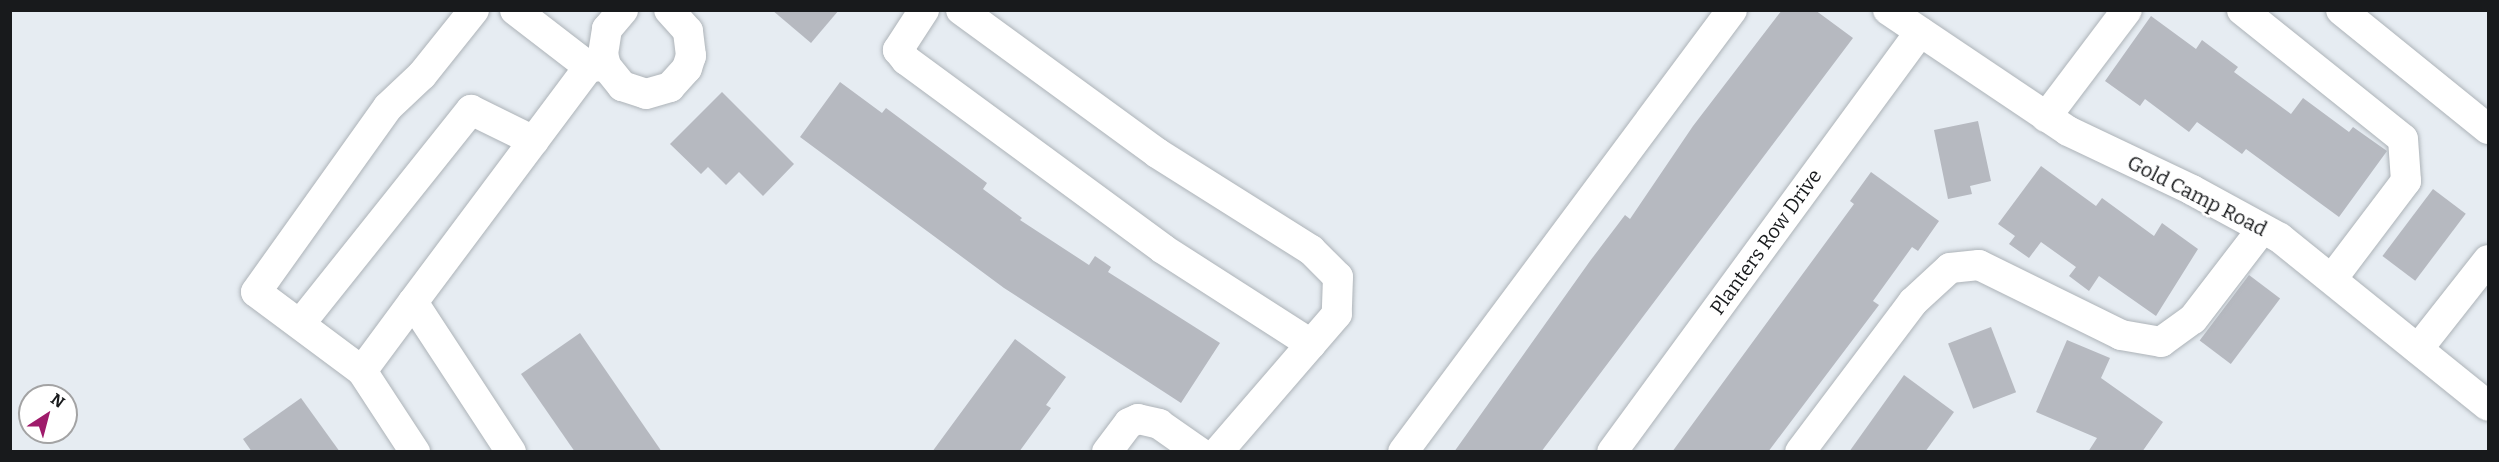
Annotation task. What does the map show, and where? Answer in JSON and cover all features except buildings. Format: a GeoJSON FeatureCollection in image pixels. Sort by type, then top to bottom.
{"type":"FeatureCollection","features":[{"type":"Feature","properties":{"kind":"street"},"geometry":{"type":"LineString","coordinates":[[414,452],[362,371],[256,292],[388,107],[428,68],[474,10]]}},
{"type":"Feature","properties":{"kind":"street"},"geometry":{"type":"LineString","coordinates":[[515,10],[622,86],[646,94],[659,92],[680,79],[691,56],[692,44],[682,20],[669,10]]}},
{"type":"Feature","properties":{"kind":"street"},"geometry":{"type":"LineString","coordinates":[[362,371],[534,141],[597,67],[603,54],[607,29],[623,10]]}},
{"type":"Feature","properties":{"kind":"street"},"geometry":{"type":"LineString","coordinates":[[924,10],[898,50],[906,60],[1163,249],[1311,344]]}},
{"type":"Feature","properties":{"kind":"street"},"geometry":{"type":"LineString","coordinates":[[961,10],[1157,153],[1326,261],[1338,277],[1341,295],[1337,314],[1218,452]]}},
{"type":"Feature","properties":{"kind":"street"},"geometry":{"type":"LineString","coordinates":[[1403,452],[1732,10]]}},
{"type":"Feature","properties":{"kind":"street","name":"Gold Camp Road"},"geometry":{"type":"LineString","coordinates":[[1887,10],[2068,131],[2192,190],[2262,229],[2332,279],[2488,406]]}},
{"type":"Feature","properties":{"kind":"street"},"geometry":{"type":"LineString","coordinates":[[2046,117],[2127,10]]}},
{"type":"Feature","properties":{"kind":"street"},"geometry":{"type":"LineString","coordinates":[[2242,10],[2403,140],[2406,181],[2332,279]]}},
{"type":"Feature","properties":{"kind":"street"},"geometry":{"type":"LineString","coordinates":[[2341,10],[2488,129]]}},
{"type":"Feature","properties":{"kind":"street","name":"Planters Row Drive"},"geometry":{"type":"LineString","coordinates":[[1612,452],[1920,33]]}},
{"type":"Feature","properties":{"kind":"street"},"geometry":{"type":"LineString","coordinates":[[300,324],[471,110],[534,141]]}},
{"type":"Feature","properties":{"kind":"street"},"geometry":{"type":"LineString","coordinates":[[1800,452],[1913,302],[1950,268],[1979,265],[2121,335],[2162,342],[2193,319],[2262,229]]}},
{"type":"Feature","properties":{"kind":"street"},"geometry":{"type":"LineString","coordinates":[[2418,349],[2488,260]]}},
{"type":"Feature","properties":{"kind":"street"},"geometry":{"type":"LineString","coordinates":[[413,302],[511,452]]}},
{"type":"Feature","properties":{"kind":"street"},"geometry":{"type":"LineString","coordinates":[[1107,452],[1129,423],[1138,419],[1159,424],[1199,452]]}}]}
